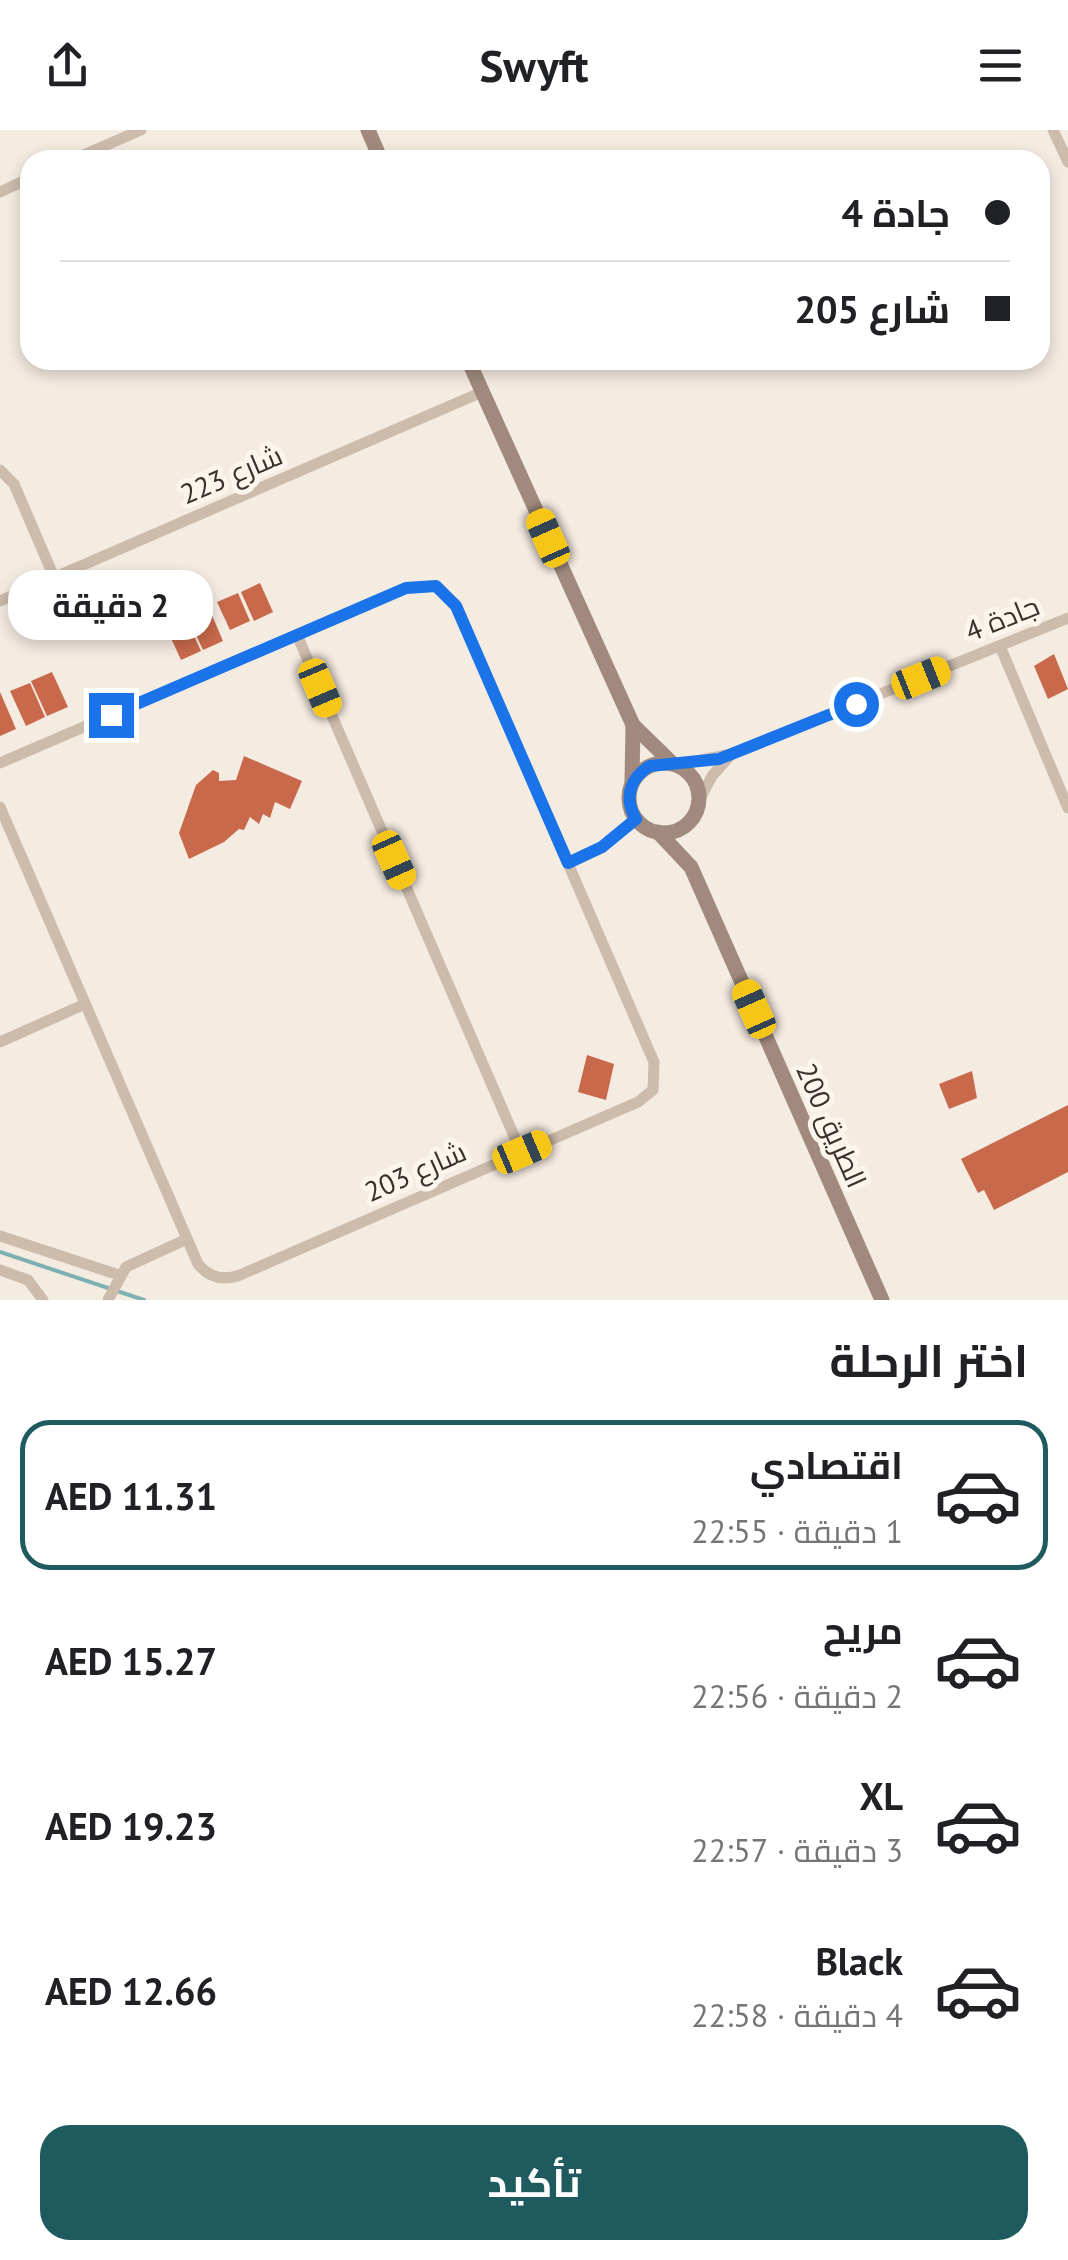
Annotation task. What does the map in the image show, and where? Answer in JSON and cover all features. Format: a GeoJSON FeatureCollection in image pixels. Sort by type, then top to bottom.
{"type":"FeatureCollection","features":[{"type":"Feature","properties":{"kind":"main road"},"geometry":{"type":"LineString","coordinates":[[472,370],[633,725],[636,756],[629,803],[636,819],[658,832],[674,831],[696,810],[694,780],[633,725]]}},
{"type":"Feature","properties":{"kind":"main road"},"geometry":{"type":"LineString","coordinates":[[631,786],[650,766],[674,764]]}},
{"type":"Feature","properties":{"kind":"main road","name":"الطريق 200"},"geometry":{"type":"LineString","coordinates":[[692,867],[696,810]]}},
{"type":"Feature","properties":{"kind":"main road","name":"الطريق 200"},"geometry":{"type":"LineString","coordinates":[[658,832],[692,867],[880,1298]]}},
{"type":"Feature","properties":{"kind":"street"},"geometry":{"type":"LineString","coordinates":[[95,150],[141,130]]}},
{"type":"Feature","properties":{"kind":"street"},"geometry":{"type":"LineString","coordinates":[[1054,130],[1068,162]]}},
{"type":"Feature","properties":{"kind":"street","name":"شارع 223"},"geometry":{"type":"LineString","coordinates":[[0,601],[482,392]]}},
{"type":"Feature","properties":{"kind":"street"},"geometry":{"type":"LineString","coordinates":[[0,470],[14,484],[54,578]]}},
{"type":"Feature","properties":{"kind":"street","name":"شارع 203"},"geometry":{"type":"LineString","coordinates":[[0,807],[187,1239],[202,1270],[216,1278],[234,1278],[638,1102],[657,1080],[654,1062],[456,606],[436,586],[406,588],[297,635]]}},
{"type":"Feature","properties":{"kind":"street","name":"جادة 4"},"geometry":{"type":"LineString","coordinates":[[674,764],[732,754],[1068,618]]}},
{"type":"Feature","properties":{"kind":"street"},"geometry":{"type":"LineString","coordinates":[[0,763],[297,635],[522,1152]]}},
{"type":"Feature","properties":{"kind":"street"},"geometry":{"type":"LineString","coordinates":[[1000,646],[1068,808]]}},
{"type":"Feature","properties":{"kind":"street"},"geometry":{"type":"LineString","coordinates":[[696,810],[712,776],[732,754]]}},
{"type":"Feature","properties":{"kind":"street"},"geometry":{"type":"LineString","coordinates":[[568,863],[602,847],[636,819]]}},
{"type":"Feature","properties":{"kind":"street"},"geometry":{"type":"LineString","coordinates":[[0,1042],[85,1004]]}},
{"type":"Feature","properties":{"kind":"street"},"geometry":{"type":"LineString","coordinates":[[0,1236],[118,1278]]}},
{"type":"Feature","properties":{"kind":"street"},"geometry":{"type":"LineString","coordinates":[[108,1300],[130,1264],[187,1239]]}},
{"type":"Feature","properties":{"kind":"street"},"geometry":{"type":"LineString","coordinates":[[0,1270],[28,1280],[43,1300]]}},
{"type":"Feature","properties":{"kind":"building"},"geometry":{"type":"Polygon","coordinates":[[[260,583],[273,612],[254,621],[241,592],[260,583]]]}},
{"type":"Feature","properties":{"kind":"building"},"geometry":{"type":"Polygon","coordinates":[[[238,593],[250,621],[230,630],[217,602],[238,593]]]}},
{"type":"Feature","properties":{"kind":"building"},"geometry":{"type":"Polygon","coordinates":[[[208,606],[223,641],[203,650],[187,615],[208,606]]]}},
{"type":"Feature","properties":{"kind":"building"},"geometry":{"type":"Polygon","coordinates":[[[185,616],[201,651],[181,660],[165,625],[185,616]]]}},
{"type":"Feature","properties":{"kind":"building"},"geometry":{"type":"Polygon","coordinates":[[[1054,654],[1068,689],[1048,699],[1034,666],[1054,654]]]}},
{"type":"Feature","properties":{"kind":"building"},"geometry":{"type":"Polygon","coordinates":[[[52,672],[68,707],[47,716],[31,681],[52,672]]]}},
{"type":"Feature","properties":{"kind":"building"},"geometry":{"type":"Polygon","coordinates":[[[30,683],[45,717],[26,726],[10,691],[30,683]]]}},
{"type":"Feature","properties":{"kind":"building"},"geometry":{"type":"Polygon","coordinates":[[[0,692],[16,729],[0,736],[0,692]]]}},
{"type":"Feature","properties":{"kind":"building"},"geometry":{"type":"Polygon","coordinates":[[[244,756],[302,781],[290,809],[275,802],[270,818],[263,814],[259,824],[250,817],[244,830],[239,829],[224,842],[189,859],[179,833],[196,785],[213,770],[219,773],[219,781],[236,780],[244,756]]]}},
{"type":"Feature","properties":{"kind":"building"},"geometry":{"type":"Polygon","coordinates":[[[587,1055],[614,1064],[606,1100],[578,1092],[587,1055]]]}},
{"type":"Feature","properties":{"kind":"building"},"geometry":{"type":"Polygon","coordinates":[[[972,1071],[977,1098],[949,1109],[939,1084],[972,1071]]]}},
{"type":"Feature","properties":{"kind":"building"},"geometry":{"type":"Polygon","coordinates":[[[1068,1105],[1068,1172],[994,1210],[984,1190],[978,1193],[961,1159],[1068,1105]]]}},
{"type":"Feature","properties":{"kind":"waterway"},"geometry":{"type":"LineString","coordinates":[[0,1252],[144,1300]]}},
{"type":"Feature","properties":{"kind":"route"},"geometry":{"type":"LineString","coordinates":[[111,715],[406,588],[436,586],[456,606],[568,863],[602,847],[636,819],[629,794],[641,770],[659,763],[690,764],[719,759],[856,704]]}}]}
